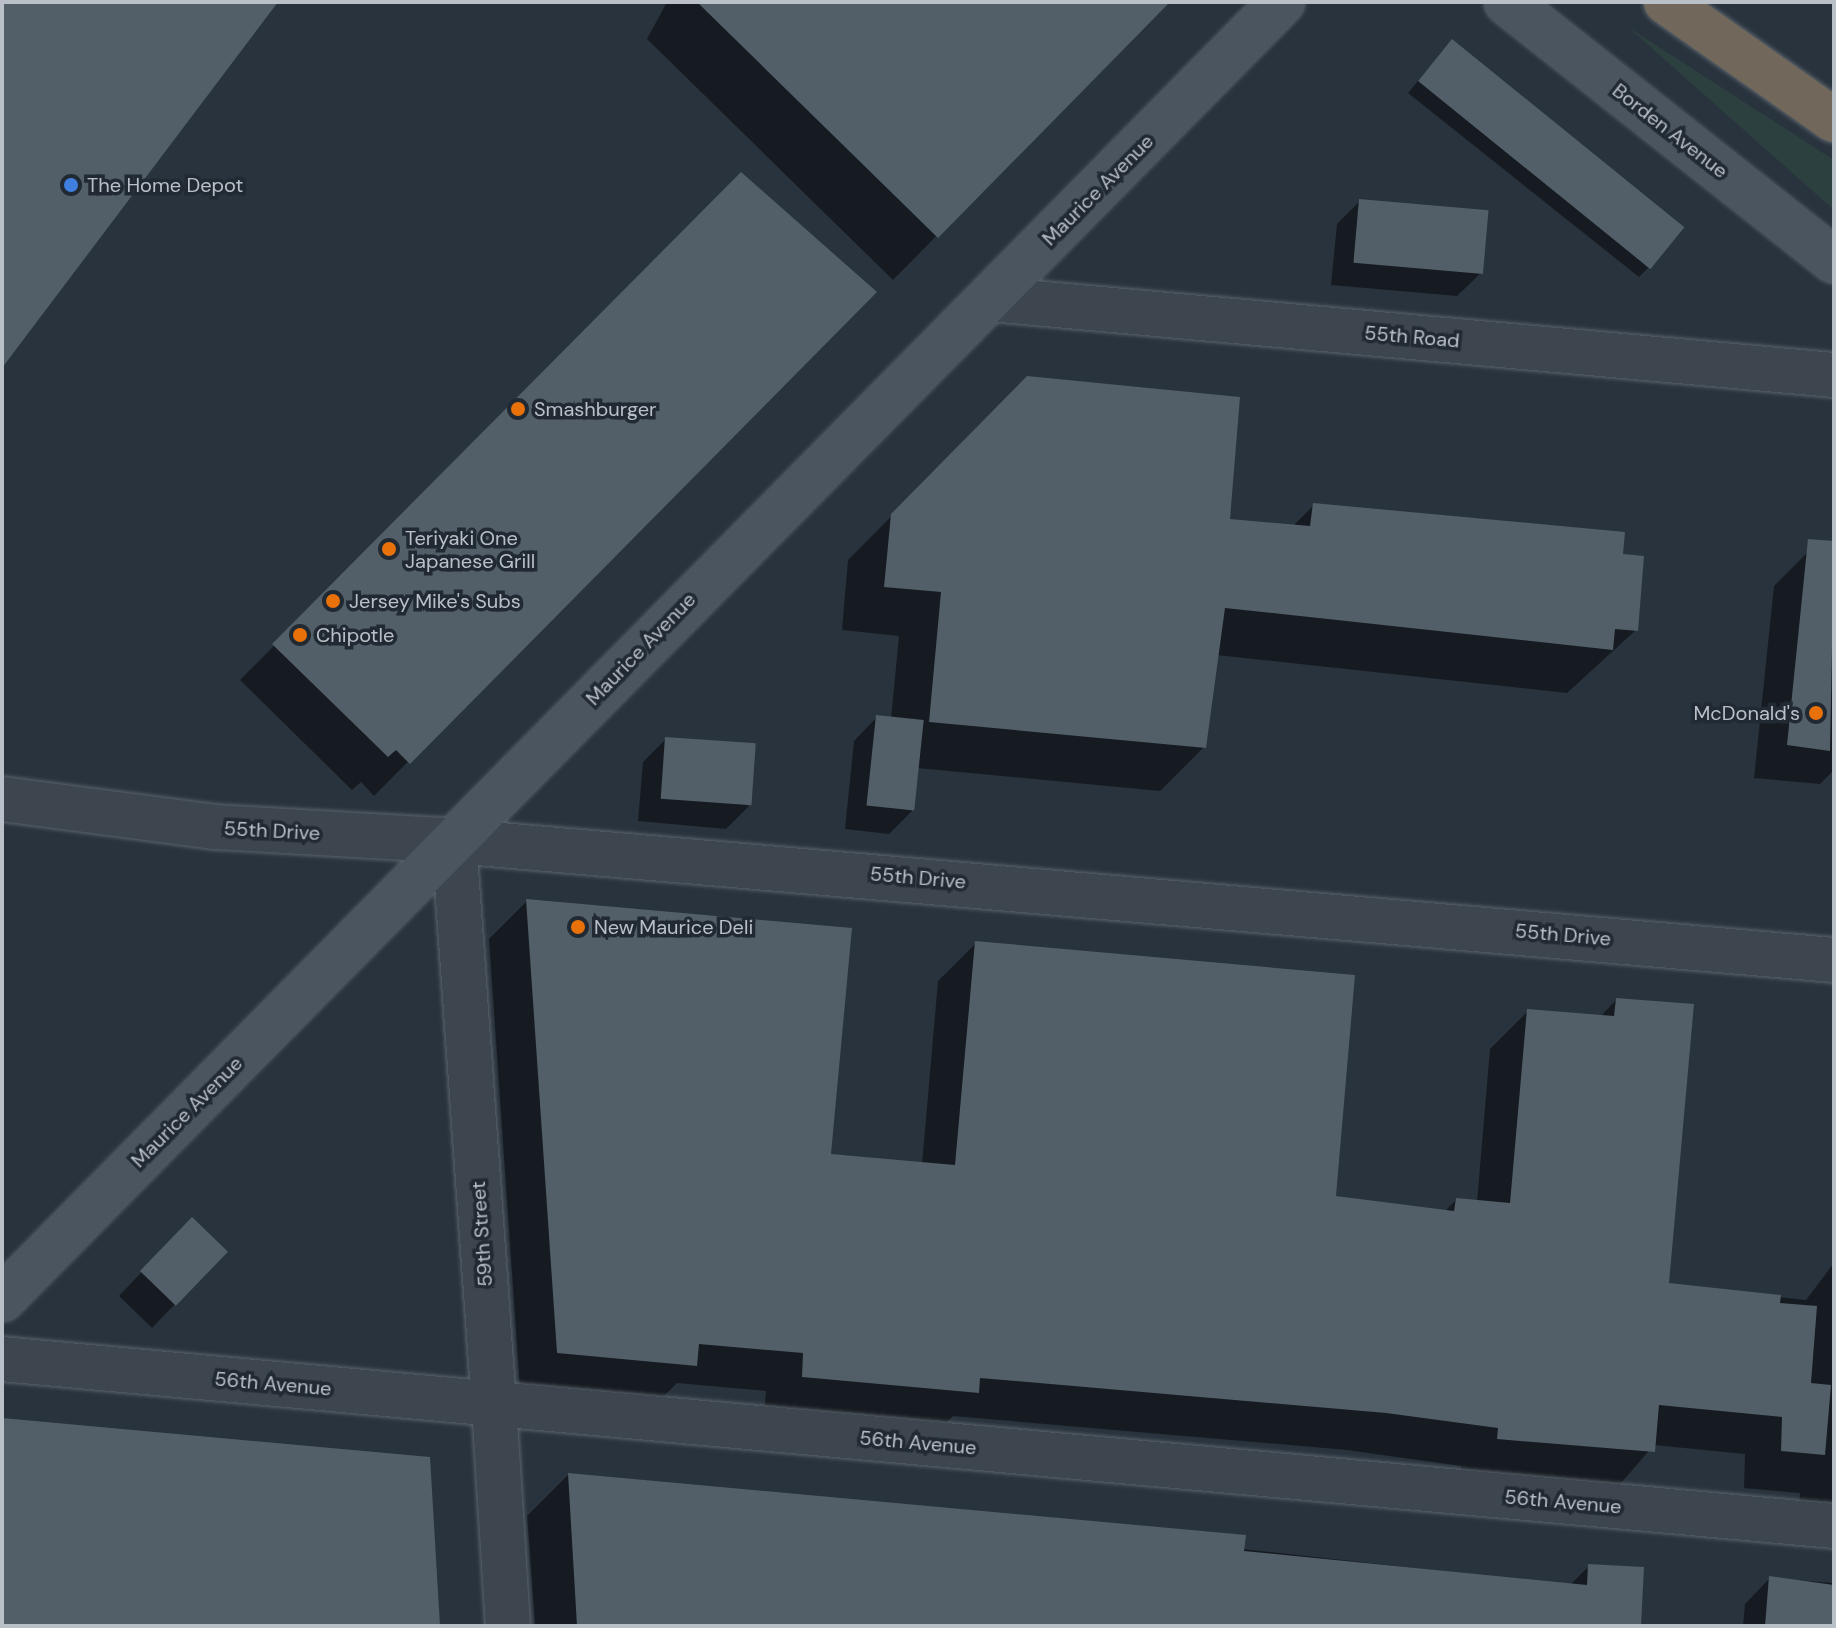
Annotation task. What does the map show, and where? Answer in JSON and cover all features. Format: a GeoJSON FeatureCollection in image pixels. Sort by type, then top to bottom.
{"type":"FeatureCollection","features":[{"type":"Feature","properties":{"kind":"highway"},"geometry":{"type":"LineString","coordinates":[[1666,2],[1834,120]]}},
{"type":"Feature","properties":{"kind":"main road","name":"Maurice Avenue"},"geometry":{"type":"LineString","coordinates":[[2,1299],[1282,2]]}},
{"type":"Feature","properties":{"kind":"main road","name":"Borden Avenue"},"geometry":{"type":"LineString","coordinates":[[1507,2],[1834,260]]}},
{"type":"Feature","properties":{"kind":"street","name":"55th Road"},"geometry":{"type":"LineString","coordinates":[[990,299],[1834,375]]}},
{"type":"Feature","properties":{"kind":"street","name":"55th Drive"},"geometry":{"type":"LineString","coordinates":[[2,799],[214,827],[454,841],[1834,960]]}},
{"type":"Feature","properties":{"kind":"street","name":"59th Street"},"geometry":{"type":"LineString","coordinates":[[454,841],[508,1626]]}},
{"type":"Feature","properties":{"kind":"street","name":"56th Avenue"},"geometry":{"type":"LineString","coordinates":[[2,1359],[1834,1526]]}},
{"type":"Feature","properties":{"kind":"green space"},"geometry":{"type":"Polygon","coordinates":[[[1628,27],[1834,160],[1834,210],[1833,209],[1628,27]]]}},
{"type":"Feature","properties":{"kind":"building","name":"The Home Depot"},"geometry":{"type":"Polygon","coordinates":[[[2,2],[278,2],[2,368],[2,2]]]}},
{"type":"Feature","properties":{"kind":"building"},"geometry":{"type":"Polygon","coordinates":[[[697,2],[1170,2],[938,238],[697,2]]]}},
{"type":"Feature","properties":{"kind":"building"},"geometry":{"type":"Polygon","coordinates":[[[1452,39],[1684,227],[1650,269],[1418,81],[1452,39]]]}},
{"type":"Feature","properties":{"kind":"building"},"geometry":{"type":"Polygon","coordinates":[[[741,172],[877,292],[410,764],[396,750],[388,757],[272,644],[741,172]]]}},
{"type":"Feature","properties":{"kind":"building"},"geometry":{"type":"Polygon","coordinates":[[[1359,199],[1489,210],[1483,274],[1353,263],[1359,199]]]}},
{"type":"Feature","properties":{"kind":"building"},"geometry":{"type":"Polygon","coordinates":[[[1027,376],[1240,397],[1230,519],[1310,526],[1313,503],[1625,532],[1623,554],[1644,556],[1638,631],[1615,629],[1613,650],[1225,608],[1206,748],[929,722],[941,592],[884,587],[891,514],[1027,376]]]}},
{"type":"Feature","properties":{"kind":"building"},"geometry":{"type":"Polygon","coordinates":[[[1808,539],[1834,541],[1830,751],[1787,745],[1808,539]]]}},
{"type":"Feature","properties":{"kind":"building"},"geometry":{"type":"Polygon","coordinates":[[[876,715],[924,720],[914,811],[866,806],[876,715]]]}},
{"type":"Feature","properties":{"kind":"building"},"geometry":{"type":"Polygon","coordinates":[[[665,737],[756,743],[751,805],[661,799],[665,737]]]}},
{"type":"Feature","properties":{"kind":"building"},"geometry":{"type":"Polygon","coordinates":[[[526,899],[852,928],[831,1154],[955,1165],[975,941],[1355,975],[1336,1196],[1454,1211],[1456,1198],[1510,1203],[1527,1009],[1614,1016],[1616,998],[1694,1004],[1669,1283],[1781,1295],[1780,1303],[1817,1306],[1811,1383],[1831,1385],[1825,1455],[1781,1451],[1782,1417],[1659,1405],[1655,1452],[1497,1439],[1498,1428],[1386,1413],[980,1378],[979,1393],[802,1377],[803,1353],[699,1344],[697,1366],[557,1353],[526,899]]]}},
{"type":"Feature","properties":{"kind":"building"},"geometry":{"type":"Polygon","coordinates":[[[192,1217],[228,1252],[176,1306],[140,1271],[192,1217]]]}},
{"type":"Feature","properties":{"kind":"building"},"geometry":{"type":"Polygon","coordinates":[[[2,1418],[430,1457],[440,1626],[2,1626],[2,1418]]]}},
{"type":"Feature","properties":{"kind":"building"},"geometry":{"type":"Polygon","coordinates":[[[568,1473],[1246,1535],[1244,1551],[1587,1585],[1588,1564],[1644,1567],[1641,1626],[577,1626],[568,1473]]]}},
{"type":"Feature","properties":{"kind":"building"},"geometry":{"type":"Polygon","coordinates":[[[1769,1576],[1834,1585],[1834,1626],[1765,1626],[1769,1576]]]}},
{"type":"Feature","properties":{"kind":"place","name":"The Home Depot"},"geometry":{"type":"Point","coordinates":[71,185]}},
{"type":"Feature","properties":{"kind":"place","name":"Smashburger"},"geometry":{"type":"Point","coordinates":[518,409]}},
{"type":"Feature","properties":{"kind":"place","name":"Teriyaki One Japanese Grill"},"geometry":{"type":"Point","coordinates":[389,549]}},
{"type":"Feature","properties":{"kind":"place","name":"Jersey Mike's Subs"},"geometry":{"type":"Point","coordinates":[333,601]}},
{"type":"Feature","properties":{"kind":"place","name":"Chipotle"},"geometry":{"type":"Point","coordinates":[300,635]}},
{"type":"Feature","properties":{"kind":"place","name":"McDonald's"},"geometry":{"type":"Point","coordinates":[1816,713]}},
{"type":"Feature","properties":{"kind":"place","name":"New Maurice Deli"},"geometry":{"type":"Point","coordinates":[578,927]}}]}
